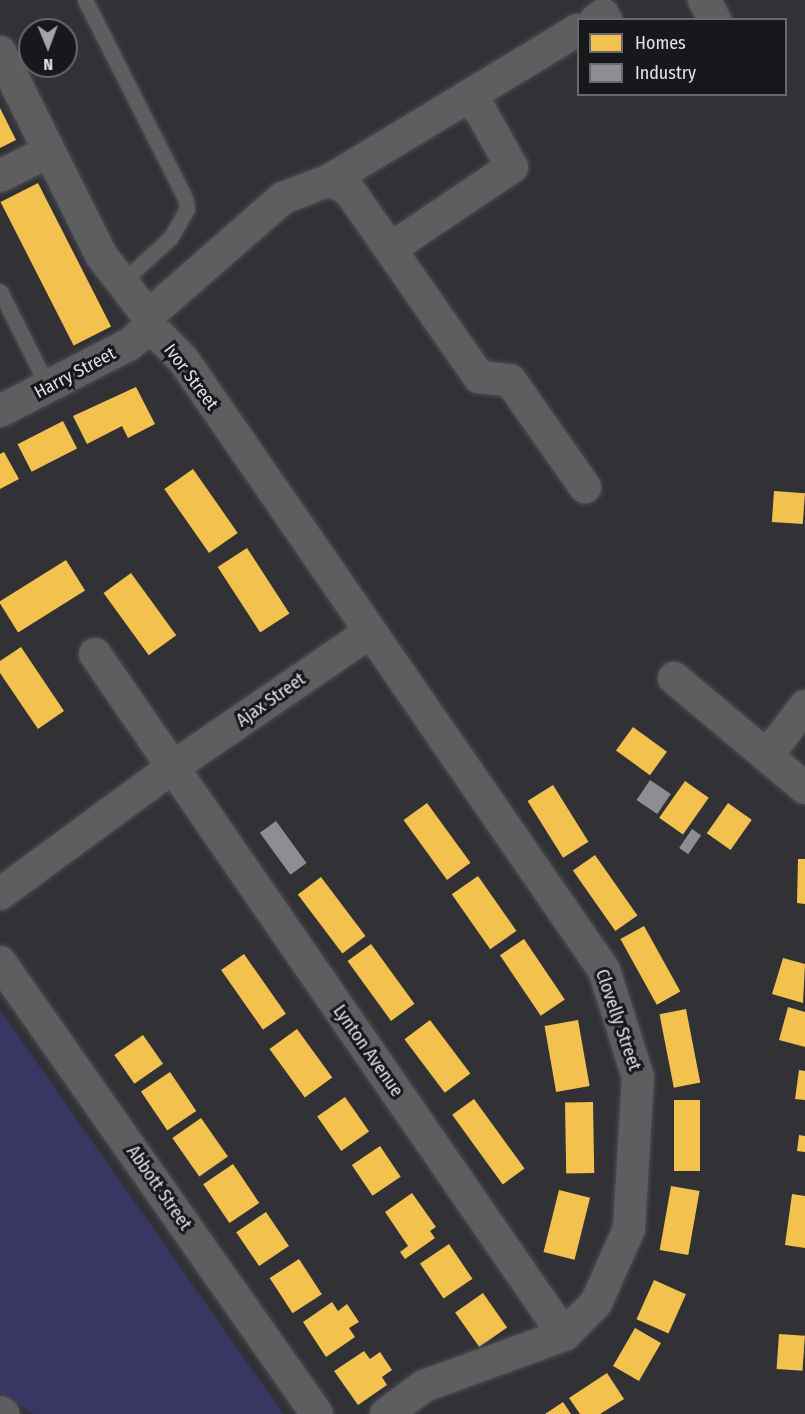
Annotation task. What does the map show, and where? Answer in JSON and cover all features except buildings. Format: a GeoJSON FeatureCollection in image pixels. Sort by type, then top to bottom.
{"type":"FeatureCollection","features":[{"type":"Feature","properties":{"kind":"street"},"geometry":{"type":"LineString","coordinates":[[704,0],[714,18]]}},
{"type":"Feature","properties":{"kind":"street","name":"Harry Street"},"geometry":{"type":"LineString","coordinates":[[0,411],[130,344],[147,322],[284,198],[330,180],[577,31]]}},
{"type":"Feature","properties":{"kind":"street","name":"Ivor Street"},"geometry":{"type":"LineString","coordinates":[[0,52],[101,255],[147,322],[184,361],[370,632]]}},
{"type":"Feature","properties":{"kind":"street"},"geometry":{"type":"LineString","coordinates":[[390,249],[512,167],[481,112],[468,97]]}},
{"type":"Feature","properties":{"kind":"street"},"geometry":{"type":"LineString","coordinates":[[0,176],[48,152]]}},
{"type":"Feature","properties":{"kind":"street"},"geometry":{"type":"LineString","coordinates":[[330,180],[349,189],[480,377],[510,380],[585,487]]}},
{"type":"Feature","properties":{"kind":"street","name":"Ajax Street"},"geometry":{"type":"LineString","coordinates":[[0,894],[173,767],[370,632]]}},
{"type":"Feature","properties":{"kind":"street","name":"Clovelly Street"},"geometry":{"type":"LineString","coordinates":[[370,632],[604,970],[638,1077],[629,1229],[596,1303],[564,1335],[424,1386],[386,1414]]}},
{"type":"Feature","properties":{"kind":"street"},"geometry":{"type":"LineString","coordinates":[[95,654],[173,767]]}},
{"type":"Feature","properties":{"kind":"street"},"geometry":{"type":"LineString","coordinates":[[674,678],[805,788]]}},
{"type":"Feature","properties":{"kind":"street"},"geometry":{"type":"LineString","coordinates":[[767,756],[805,706]]}},
{"type":"Feature","properties":{"kind":"street","name":"Lynton Avenue"},"geometry":{"type":"LineString","coordinates":[[173,767],[564,1335]]}},
{"type":"Feature","properties":{"kind":"street","name":"Abbott Street"},"geometry":{"type":"LineString","coordinates":[[0,962],[317,1414]]}},
{"type":"Feature","properties":{"kind":"lane"},"geometry":{"type":"LineString","coordinates":[[85,0],[185,198],[187,209],[170,238],[121,283]]}},
{"type":"Feature","properties":{"kind":"lane"},"geometry":{"type":"LineString","coordinates":[[0,291],[48,387]]}},
{"type":"Feature","properties":{"kind":"shaded area"},"geometry":{"type":"Polygon","coordinates":[[[0,1010],[283,1414],[34,1414],[0,1393],[0,1010]]]}}]}
